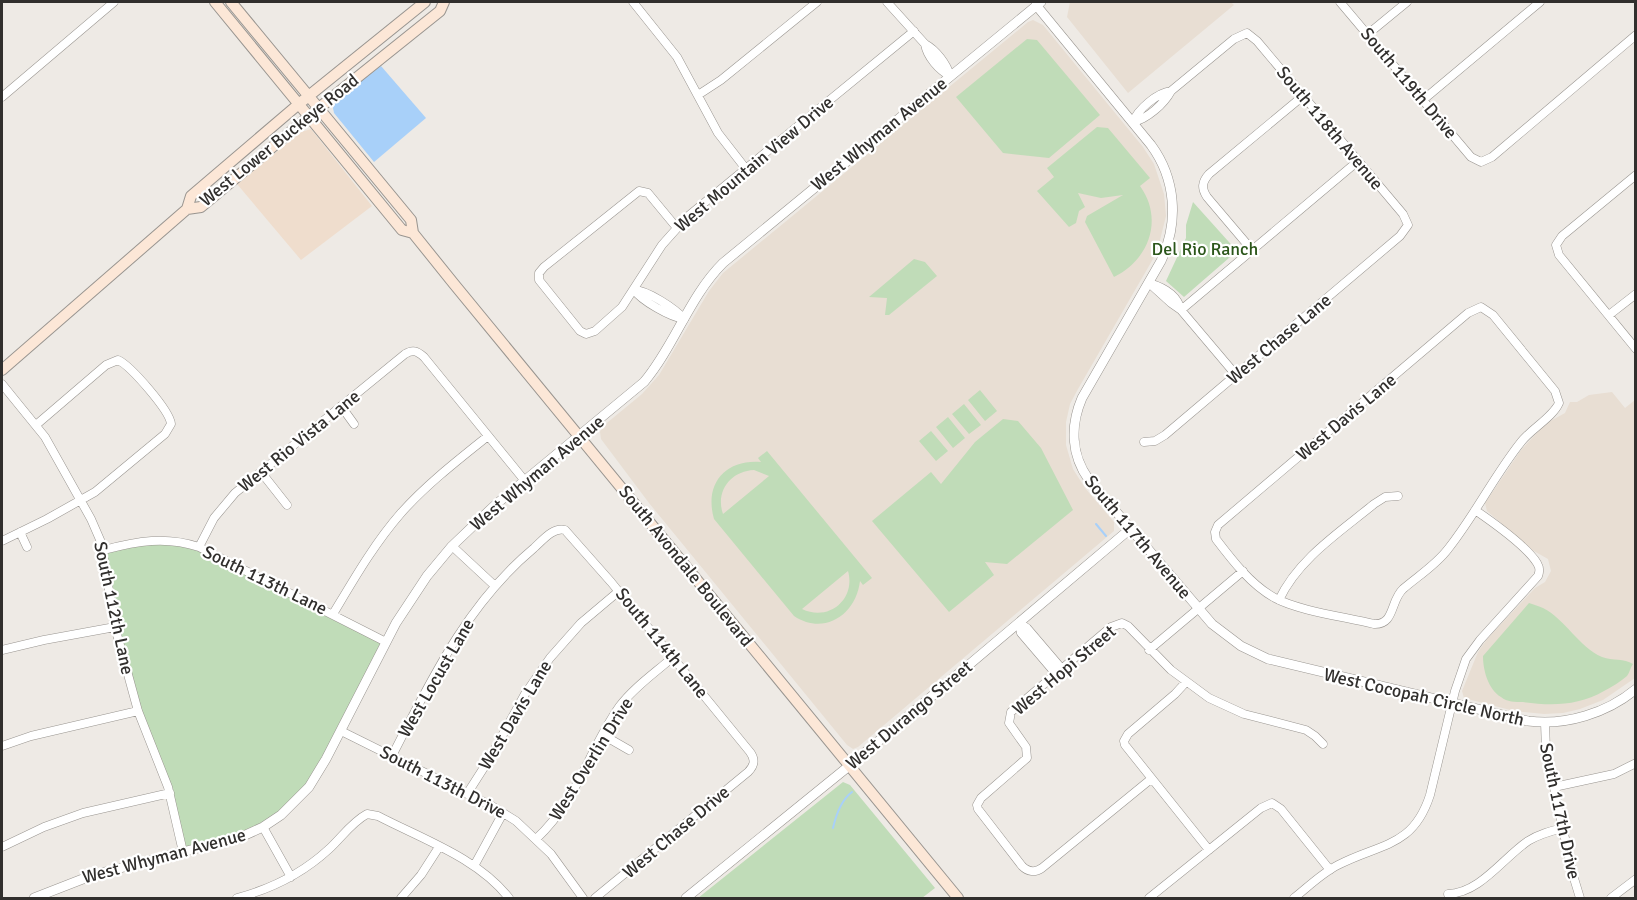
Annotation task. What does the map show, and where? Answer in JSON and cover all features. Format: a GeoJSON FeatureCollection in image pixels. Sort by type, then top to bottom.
{"type":"FeatureCollection","features":[{"type":"Feature","properties":{"kind":"main road","name":"South Avondale Boulevard"},"geometry":{"type":"LineString","coordinates":[[215,2],[304,99],[402,230],[413,233],[958,898]]}},
{"type":"Feature","properties":{"kind":"main road"},"geometry":{"type":"LineString","coordinates":[[231,2],[304,99]]}},
{"type":"Feature","properties":{"kind":"main road"},"geometry":{"type":"LineString","coordinates":[[188,209],[191,196],[304,99],[425,2]]}},
{"type":"Feature","properties":{"kind":"main road","name":"West Lower Buckeye Road"},"geometry":{"type":"LineString","coordinates":[[2,367],[188,209],[201,207],[440,10],[444,2]]}},
{"type":"Feature","properties":{"kind":"street"},"geometry":{"type":"LineString","coordinates":[[2,97],[114,2]]}},
{"type":"Feature","properties":{"kind":"street"},"geometry":{"type":"LineString","coordinates":[[633,2],[677,57],[718,133],[746,169]]}},
{"type":"Feature","properties":{"kind":"street"},"geometry":{"type":"LineString","coordinates":[[698,95],[728,74],[817,2]]}},
{"type":"Feature","properties":{"kind":"street"},"geometry":{"type":"LineString","coordinates":[[887,2],[925,44],[933,49],[946,66],[950,76]]}},
{"type":"Feature","properties":{"kind":"street","name":"South 119th Drive"},"geometry":{"type":"LineString","coordinates":[[1340,2],[1471,157],[1481,162],[1491,157],[1635,35]]}},
{"type":"Feature","properties":{"kind":"street"},"geometry":{"type":"LineString","coordinates":[[1368,34],[1407,2]]}},
{"type":"Feature","properties":{"kind":"street"},"geometry":{"type":"LineString","coordinates":[[1423,100],[1540,2]]}},
{"type":"Feature","properties":{"kind":"street","name":"West Whyman Avenue"},"geometry":{"type":"LineString","coordinates":[[34,898],[93,875],[231,841],[262,827],[281,815],[303,794],[321,769],[386,642],[417,590],[452,546],[483,516],[644,382],[656,367],[708,280],[723,263],[1038,3]]}},
{"type":"Feature","properties":{"kind":"street","name":"South 117th Avenue"},"geometry":{"type":"LineString","coordinates":[[1038,3],[1160,159],[1173,196],[1170,239],[1161,261],[1077,410],[1074,430],[1076,450],[1085,475],[1212,624],[1232,641],[1259,656],[1277,662]]}},
{"type":"Feature","properties":{"kind":"street","name":"West Mountain View Drive"},"geometry":{"type":"LineString","coordinates":[[677,228],[643,190],[633,194],[544,267],[538,277],[577,328],[586,334],[596,331],[618,312],[656,253],[677,228],[914,31]]}},
{"type":"Feature","properties":{"kind":"street","name":"South 118th Avenue"},"geometry":{"type":"LineString","coordinates":[[1132,122],[1138,113],[1160,95],[1171,91],[1234,39],[1247,33],[1254,38],[1403,214],[1407,225]]}},
{"type":"Feature","properties":{"kind":"street"},"geometry":{"type":"LineString","coordinates":[[1252,250],[1207,197],[1202,186],[1209,174],[1303,96]]}},
{"type":"Feature","properties":{"kind":"street"},"geometry":{"type":"LineString","coordinates":[[1181,310],[1358,161]]}},
{"type":"Feature","properties":{"kind":"street"},"geometry":{"type":"LineString","coordinates":[[1635,176],[1562,236],[1556,245],[1560,255],[1635,348]]}},
{"type":"Feature","properties":{"kind":"street","name":"West Chase Lane"},"geometry":{"type":"LineString","coordinates":[[1144,442],[1155,441],[1165,435],[1404,233],[1407,225]]}},
{"type":"Feature","properties":{"kind":"street"},"geometry":{"type":"LineString","coordinates":[[1149,283],[1181,310],[1236,375]]}},
{"type":"Feature","properties":{"kind":"street"},"geometry":{"type":"LineString","coordinates":[[634,290],[644,291],[677,311],[684,319]]}},
{"type":"Feature","properties":{"kind":"street"},"geometry":{"type":"LineString","coordinates":[[1609,315],[1635,294]]}},
{"type":"Feature","properties":{"kind":"street","name":"West Davis Lane"},"geometry":{"type":"LineString","coordinates":[[1243,571],[1219,542],[1215,532],[1221,522],[1468,313],[1481,307],[1493,315],[1557,395],[1559,403],[1555,410],[1533,428],[1518,445],[1475,510]]}},
{"type":"Feature","properties":{"kind":"street","name":"West Rio Vista Lane"},"geometry":{"type":"LineString","coordinates":[[199,547],[224,504],[405,354],[415,351],[424,357],[488,436]]}},
{"type":"Feature","properties":{"kind":"street"},"geometry":{"type":"LineString","coordinates":[[2,541],[81,501],[108,483],[165,434],[171,424],[167,413],[128,366],[118,360],[106,365],[36,425]]}},
{"type":"Feature","properties":{"kind":"street","name":"South 112th Lane"},"geometry":{"type":"LineString","coordinates":[[2,384],[36,425],[98,534],[104,550],[115,627],[138,711],[170,793],[183,852]]}},
{"type":"Feature","properties":{"kind":"street"},"geometry":{"type":"LineString","coordinates":[[341,406],[354,424]]}},
{"type":"Feature","properties":{"kind":"street"},"geometry":{"type":"LineString","coordinates":[[333,614],[373,549],[400,514],[429,484],[488,436],[525,481]]}},
{"type":"Feature","properties":{"kind":"street"},"geometry":{"type":"LineString","coordinates":[[261,472],[287,505]]}},
{"type":"Feature","properties":{"kind":"street"},"geometry":{"type":"LineString","coordinates":[[1279,600],[1287,583],[1301,565],[1374,504],[1385,497],[1398,496]]}},
{"type":"Feature","properties":{"kind":"street"},"geometry":{"type":"LineString","coordinates":[[1294,898],[1330,870],[1395,842],[1417,822],[1430,795],[1459,675],[1470,652],[1536,579],[1540,570],[1535,560],[1475,510],[1448,550],[1397,595],[1390,616],[1385,622],[1374,624],[1279,600],[1257,586],[1243,571],[1149,650],[1186,682],[1209,698],[1257,718],[1306,730],[1323,744]]}},
{"type":"Feature","properties":{"kind":"street","name":"West Locust Lane"},"geometry":{"type":"LineString","coordinates":[[392,756],[445,655],[470,617],[495,586],[527,554],[552,533],[561,529]]}},
{"type":"Feature","properties":{"kind":"street","name":"South 114th Lane"},"geometry":{"type":"LineString","coordinates":[[561,529],[570,535],[619,591],[750,752],[754,763]]}},
{"type":"Feature","properties":{"kind":"street","name":"West Durango Street"},"geometry":{"type":"LineString","coordinates":[[686,898],[849,766],[1130,530]]}},
{"type":"Feature","properties":{"kind":"street"},"geometry":{"type":"LineString","coordinates":[[20,532],[27,547]]}},
{"type":"Feature","properties":{"kind":"street","name":"South 113th Lane"},"geometry":{"type":"LineString","coordinates":[[104,550],[150,540],[176,541],[199,547],[386,642]]}},
{"type":"Feature","properties":{"kind":"street"},"geometry":{"type":"LineString","coordinates":[[452,546],[495,586]]}},
{"type":"Feature","properties":{"kind":"street","name":"West Davis Lane"},"geometry":{"type":"LineString","coordinates":[[467,794],[490,758],[525,694],[549,658],[581,623],[619,591]]}},
{"type":"Feature","properties":{"kind":"street"},"geometry":{"type":"LineString","coordinates":[[1018,623],[1027,628],[1059,672]]}},
{"type":"Feature","properties":{"kind":"street","name":"West Hopi Street"},"geometry":{"type":"LineString","coordinates":[[1149,650],[1131,628],[1122,623],[1111,627],[1014,710],[1008,719],[1010,726],[1024,744],[1028,754],[1022,764],[984,795],[977,805],[982,817],[1022,866],[1031,872],[1042,868],[1151,779]]}},
{"type":"Feature","properties":{"kind":"street"},"geometry":{"type":"LineString","coordinates":[[2,650],[115,627]]}},
{"type":"Feature","properties":{"kind":"street","name":"West Overlin Drive"},"geometry":{"type":"LineString","coordinates":[[536,839],[563,809],[614,715],[629,696],[673,657]]}},
{"type":"Feature","properties":{"kind":"street","name":"West Cocopah Circle North"},"geometry":{"type":"LineString","coordinates":[[1277,662],[1521,720],[1545,722],[1571,719],[1599,711],[1635,689]]}},
{"type":"Feature","properties":{"kind":"street"},"geometry":{"type":"LineString","coordinates":[[1186,682],[1170,699],[1131,731],[1124,741],[1126,749],[1209,850]]}},
{"type":"Feature","properties":{"kind":"street"},"geometry":{"type":"LineString","coordinates":[[2,746],[31,736],[138,711]]}},
{"type":"Feature","properties":{"kind":"street","name":"South 117th Drive"},"geometry":{"type":"LineString","coordinates":[[1545,722],[1545,744],[1580,898]]}},
{"type":"Feature","properties":{"kind":"street","name":"South 113th Drive"},"geometry":{"type":"LineString","coordinates":[[341,731],[503,813],[536,839],[556,860],[583,898]]}},
{"type":"Feature","properties":{"kind":"street"},"geometry":{"type":"LineString","coordinates":[[603,735],[629,750]]}},
{"type":"Feature","properties":{"kind":"street","name":"West Chase Drive"},"geometry":{"type":"LineString","coordinates":[[595,898],[748,772],[754,763]]}},
{"type":"Feature","properties":{"kind":"street"},"geometry":{"type":"LineString","coordinates":[[1554,787],[1614,774],[1635,763]]}},
{"type":"Feature","properties":{"kind":"street"},"geometry":{"type":"LineString","coordinates":[[2,847],[44,827],[83,813],[170,793]]}},
{"type":"Feature","properties":{"kind":"street"},"geometry":{"type":"LineString","coordinates":[[1149,898],[1260,808],[1272,803],[1281,809],[1330,870]]}},
{"type":"Feature","properties":{"kind":"street"},"geometry":{"type":"LineString","coordinates":[[474,866],[503,813]]}},
{"type":"Feature","properties":{"kind":"street"},"geometry":{"type":"LineString","coordinates":[[237,898],[264,890],[291,877],[321,856],[357,820],[367,814],[378,816],[474,866],[493,880],[509,898]]}},
{"type":"Feature","properties":{"kind":"street"},"geometry":{"type":"LineString","coordinates":[[262,827],[291,877]]}},
{"type":"Feature","properties":{"kind":"street"},"geometry":{"type":"LineString","coordinates":[[1448,894],[1467,890],[1528,842],[1563,828]]}},
{"type":"Feature","properties":{"kind":"street"},"geometry":{"type":"LineString","coordinates":[[401,898],[421,875],[439,847]]}},
{"type":"Feature","properties":{"kind":"street"},"geometry":{"type":"LineString","coordinates":[[1611,898],[1635,879]]}},
{"type":"Feature","properties":{"kind":"shaded area"},"geometry":{"type":"Polygon","coordinates":[[[1070,2],[1231,2],[1234,5],[1128,93],[1067,17],[1070,2]]]}},
{"type":"Feature","properties":{"kind":"shaded area"},"geometry":{"type":"Polygon","coordinates":[[[1033,20],[1043,25],[1143,147],[1154,164],[1164,194],[1166,216],[1157,252],[1078,389],[1070,404],[1066,422],[1066,445],[1073,469],[1085,488],[1114,522],[1114,531],[853,749],[847,745],[649,503],[601,439],[600,432],[602,427],[642,394],[659,375],[709,291],[723,273],[1033,20]]]}},
{"type":"Feature","properties":{"kind":"shaded area"},"geometry":{"type":"Polygon","coordinates":[[[311,129],[372,206],[301,260],[237,184],[301,132],[311,129]]]}},
{"type":"Feature","properties":{"kind":"shaded area"},"geometry":{"type":"Polygon","coordinates":[[[1612,392],[1625,408],[1635,400],[1635,678],[1603,700],[1563,713],[1514,711],[1464,698],[1462,691],[1478,652],[1487,639],[1535,588],[1545,582],[1551,571],[1548,559],[1532,550],[1487,511],[1485,503],[1521,450],[1545,424],[1565,413],[1570,402],[1577,402],[1589,395],[1612,392]]]}},
{"type":"Feature","properties":{"kind":"green space"},"geometry":{"type":"Polygon","coordinates":[[[1027,39],[1037,40],[1100,115],[1049,158],[1003,153],[956,97],[1027,39]]]}},
{"type":"Feature","properties":{"kind":"green space"},"geometry":{"type":"Polygon","coordinates":[[[1097,127],[1108,128],[1150,178],[1140,186],[1151,212],[1152,225],[1149,238],[1136,260],[1114,277],[1085,222],[1087,216],[1123,195],[1101,198],[1078,193],[1085,207],[1079,211],[1076,223],[1069,227],[1037,191],[1054,177],[1047,168],[1097,127]]]}},
{"type":"Feature","properties":{"kind":"green space","name":"Del Rio Ranch"},"geometry":{"type":"Polygon","coordinates":[[[1193,202],[1237,251],[1184,297],[1166,281],[1186,238],[1186,225],[1193,202]]]}},
{"type":"Feature","properties":{"kind":"green space"},"geometry":{"type":"Polygon","coordinates":[[[914,259],[925,262],[937,276],[889,315],[885,315],[887,298],[869,297],[914,259]]]}},
{"type":"Feature","properties":{"kind":"green space"},"geometry":{"type":"Polygon","coordinates":[[[980,390],[997,411],[985,421],[968,400],[980,390]]]}},
{"type":"Feature","properties":{"kind":"green space"},"geometry":{"type":"Polygon","coordinates":[[[964,404],[981,425],[969,434],[952,414],[964,404]]]}},
{"type":"Feature","properties":{"kind":"green space"},"geometry":{"type":"Polygon","coordinates":[[[948,417],[965,438],[953,448],[936,427],[948,417]]]}},
{"type":"Feature","properties":{"kind":"green space"},"geometry":{"type":"Polygon","coordinates":[[[1003,419],[1018,421],[1041,448],[1073,510],[1007,564],[985,562],[994,575],[949,612],[872,521],[931,472],[941,484],[975,442],[1003,419]]]}},
{"type":"Feature","properties":{"kind":"green space"},"geometry":{"type":"Polygon","coordinates":[[[931,431],[948,451],[936,461],[919,441],[931,431]]]}},
{"type":"Feature","properties":{"kind":"green space"},"geometry":{"type":"Polygon","coordinates":[[[767,451],[872,578],[863,585],[860,581],[852,604],[837,619],[816,624],[805,622],[794,616],[714,519],[712,495],[720,476],[737,465],[761,462],[758,458],[767,451]],[[754,470],[738,474],[727,484],[721,498],[723,514],[769,476],[754,470]],[[848,571],[802,609],[822,612],[838,605],[848,591],[848,571]]]}},
{"type":"Feature","properties":{"kind":"green space"},"geometry":{"type":"Polygon","coordinates":[[[185,543],[386,642],[321,769],[272,821],[183,852],[168,787],[138,711],[115,627],[104,550],[123,545],[185,543]]]}},
{"type":"Feature","properties":{"kind":"green space"},"geometry":{"type":"Polygon","coordinates":[[[1529,603],[1551,613],[1586,647],[1602,657],[1633,664],[1627,676],[1594,696],[1564,704],[1511,701],[1496,694],[1487,679],[1483,656],[1529,603]]]}},
{"type":"Feature","properties":{"kind":"green space"},"geometry":{"type":"Polygon","coordinates":[[[843,782],[850,785],[935,888],[922,898],[698,898],[843,782]]]}},
{"type":"Feature","properties":{"kind":"water"},"geometry":{"type":"Polygon","coordinates":[[[381,66],[426,118],[374,162],[334,113],[333,108],[335,101],[381,66]]]}},
{"type":"Feature","properties":{"kind":"waterway"},"geometry":{"type":"LineString","coordinates":[[1096,524],[1106,536]]}},
{"type":"Feature","properties":{"kind":"waterway"},"geometry":{"type":"LineString","coordinates":[[833,828],[842,803],[852,792]]}}]}
